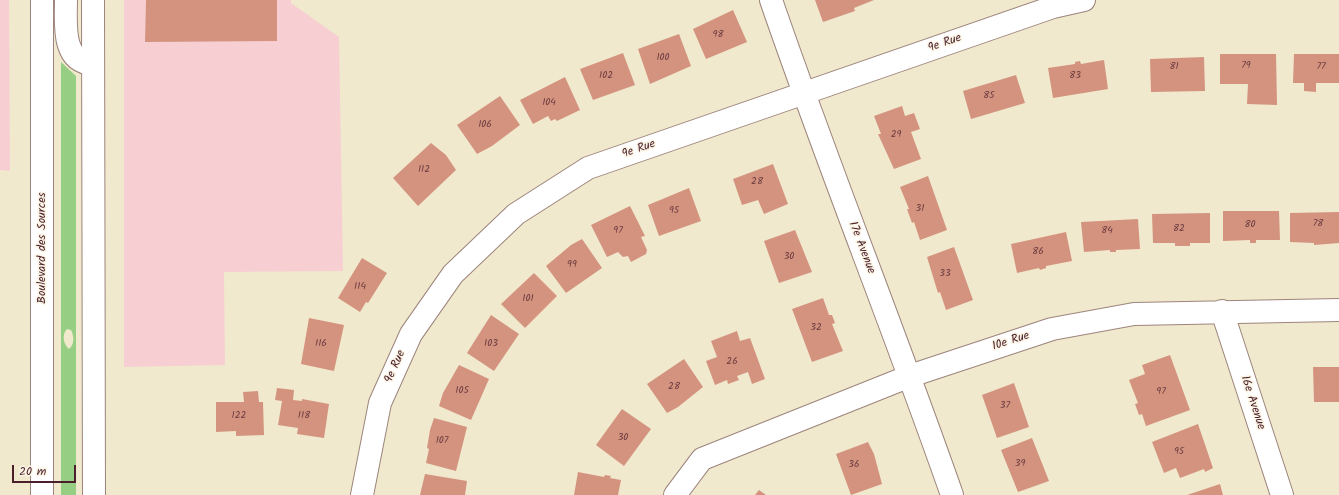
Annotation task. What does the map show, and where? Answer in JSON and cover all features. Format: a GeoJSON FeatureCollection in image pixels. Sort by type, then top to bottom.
{"type":"FeatureCollection","features":[{"type":"Feature","properties":{"kind":"street","name":"Boulevard des Sources"},"geometry":{"type":"LineString","coordinates":[[42,0],[42,495]]}},
{"type":"Feature","properties":{"kind":"street"},"geometry":{"type":"LineString","coordinates":[[66,0],[66,24],[73,55],[85,63],[93,64]]}},
{"type":"Feature","properties":{"kind":"street"},"geometry":{"type":"LineString","coordinates":[[93,0],[94,495]]}},
{"type":"Feature","properties":{"kind":"street","name":"17e Avenue"},"geometry":{"type":"LineString","coordinates":[[771,0],[803,93],[910,376],[952,495]]}},
{"type":"Feature","properties":{"kind":"street","name":"9e Rue"},"geometry":{"type":"LineString","coordinates":[[362,495],[380,403],[411,334],[453,274],[516,214],[588,168],[1053,7],[1084,0]]}},
{"type":"Feature","properties":{"kind":"street","name":"10e Rue"},"geometry":{"type":"LineString","coordinates":[[675,495],[702,459],[910,376],[1052,329],[1134,314],[1222,311],[1339,310]]}},
{"type":"Feature","properties":{"kind":"street","name":"16e Avenue"},"geometry":{"type":"LineString","coordinates":[[1222,311],[1282,495]]}},
{"type":"Feature","properties":{"kind":"shaded area"},"geometry":{"type":"Polygon","coordinates":[[[0,0],[9,0],[10,171],[0,170],[0,0]]]}},
{"type":"Feature","properties":{"kind":"shaded area"},"geometry":{"type":"Polygon","coordinates":[[[124,0],[291,0],[291,3],[339,37],[343,271],[224,272],[225,365],[124,367],[124,0]]]}},
{"type":"Feature","properties":{"kind":"green space"},"geometry":{"type":"Polygon","coordinates":[[[61,62],[76,76],[76,495],[61,495],[61,62]],[[67,329],[64,334],[66,345],[69,349],[73,340],[71,330],[67,329]]]}},
{"type":"Feature","properties":{"kind":"building"},"geometry":{"type":"Polygon","coordinates":[[[146,0],[277,0],[277,41],[145,42],[146,0]]]}},
{"type":"Feature","properties":{"kind":"building"},"geometry":{"type":"Polygon","coordinates":[[[815,0],[874,0],[854,8],[855,11],[823,22],[815,0]]]}},
{"type":"Feature","properties":{"kind":"building"},"geometry":{"type":"Polygon","coordinates":[[[733,10],[747,42],[706,59],[693,29],[733,10]]]}},
{"type":"Feature","properties":{"kind":"building"},"geometry":{"type":"Polygon","coordinates":[[[679,34],[691,66],[650,84],[638,49],[679,34]]]}},
{"type":"Feature","properties":{"kind":"building"},"geometry":{"type":"Polygon","coordinates":[[[623,53],[635,85],[593,100],[580,69],[623,53]]]}},
{"type":"Feature","properties":{"kind":"building"},"geometry":{"type":"Polygon","coordinates":[[[1220,54],[1276,54],[1277,105],[1247,104],[1248,84],[1220,84],[1220,54]]]}},
{"type":"Feature","properties":{"kind":"building"},"geometry":{"type":"Polygon","coordinates":[[[1294,54],[1339,54],[1339,83],[1316,83],[1316,92],[1304,91],[1304,83],[1293,83],[1294,54]]]}},
{"type":"Feature","properties":{"kind":"building"},"geometry":{"type":"Polygon","coordinates":[[[1204,57],[1205,91],[1151,92],[1150,59],[1204,57]]]}},
{"type":"Feature","properties":{"kind":"building"},"geometry":{"type":"Polygon","coordinates":[[[1104,60],[1108,89],[1053,98],[1048,68],[1075,64],[1075,62],[1080,61],[1081,64],[1104,60]]]}},
{"type":"Feature","properties":{"kind":"building"},"geometry":{"type":"Polygon","coordinates":[[[1016,75],[1025,103],[971,119],[963,91],[1016,75]]]}},
{"type":"Feature","properties":{"kind":"building"},"geometry":{"type":"Polygon","coordinates":[[[565,77],[580,110],[557,121],[555,119],[551,121],[548,116],[533,124],[520,100],[565,77]]]}},
{"type":"Feature","properties":{"kind":"building"},"geometry":{"type":"Polygon","coordinates":[[[500,96],[520,125],[492,146],[477,154],[457,125],[500,96]]]}},
{"type":"Feature","properties":{"kind":"building"},"geometry":{"type":"Polygon","coordinates":[[[902,106],[905,116],[914,113],[920,129],[911,132],[921,159],[894,169],[878,134],[881,134],[874,116],[902,106]]]}},
{"type":"Feature","properties":{"kind":"building"},"geometry":{"type":"Polygon","coordinates":[[[431,143],[446,155],[456,170],[418,206],[393,178],[431,143]]]}},
{"type":"Feature","properties":{"kind":"building"},"geometry":{"type":"Polygon","coordinates":[[[773,164],[788,204],[764,214],[758,200],[742,205],[733,179],[773,164]]]}},
{"type":"Feature","properties":{"kind":"building"},"geometry":{"type":"Polygon","coordinates":[[[928,176],[947,230],[920,240],[914,222],[912,223],[907,209],[909,209],[900,187],[928,176]]]}},
{"type":"Feature","properties":{"kind":"building"},"geometry":{"type":"Polygon","coordinates":[[[689,188],[701,221],[659,236],[648,205],[689,188]]]}},
{"type":"Feature","properties":{"kind":"building"},"geometry":{"type":"Polygon","coordinates":[[[630,206],[645,236],[641,237],[647,250],[646,254],[631,262],[628,256],[623,257],[618,252],[607,257],[591,225],[630,206]]]}},
{"type":"Feature","properties":{"kind":"building"},"geometry":{"type":"Polygon","coordinates":[[[1223,211],[1279,211],[1280,240],[1256,240],[1256,243],[1250,243],[1250,240],[1223,241],[1223,211]]]}},
{"type":"Feature","properties":{"kind":"building"},"geometry":{"type":"Polygon","coordinates":[[[1339,212],[1339,243],[1314,245],[1314,243],[1290,242],[1290,213],[1339,212]]]}},
{"type":"Feature","properties":{"kind":"building"},"geometry":{"type":"Polygon","coordinates":[[[1210,213],[1210,243],[1190,243],[1190,246],[1175,246],[1175,243],[1153,243],[1152,214],[1210,213]]]}},
{"type":"Feature","properties":{"kind":"building"},"geometry":{"type":"Polygon","coordinates":[[[1138,219],[1140,249],[1116,250],[1116,252],[1110,252],[1110,250],[1084,252],[1081,222],[1138,219]]]}},
{"type":"Feature","properties":{"kind":"building"},"geometry":{"type":"Polygon","coordinates":[[[795,230],[812,272],[779,283],[764,241],[795,230]]]}},
{"type":"Feature","properties":{"kind":"building"},"geometry":{"type":"Polygon","coordinates":[[[1066,232],[1072,261],[1046,266],[1046,268],[1040,270],[1039,268],[1017,273],[1011,244],[1066,232]]]}},
{"type":"Feature","properties":{"kind":"building"},"geometry":{"type":"Polygon","coordinates":[[[582,239],[602,268],[566,293],[546,266],[571,245],[582,239]]]}},
{"type":"Feature","properties":{"kind":"building"},"geometry":{"type":"Polygon","coordinates":[[[954,247],[973,300],[946,310],[940,292],[938,293],[927,257],[954,247]]]}},
{"type":"Feature","properties":{"kind":"building"},"geometry":{"type":"Polygon","coordinates":[[[362,258],[387,273],[368,303],[366,302],[360,312],[338,298],[362,258]]]}},
{"type":"Feature","properties":{"kind":"building"},"geometry":{"type":"Polygon","coordinates":[[[534,273],[557,296],[525,328],[501,304],[534,273]]]}},
{"type":"Feature","properties":{"kind":"building"},"geometry":{"type":"Polygon","coordinates":[[[823,298],[829,315],[832,315],[835,323],[832,324],[843,351],[812,362],[792,309],[823,298]]]}},
{"type":"Feature","properties":{"kind":"building"},"geometry":{"type":"Polygon","coordinates":[[[491,315],[519,334],[494,371],[467,353],[491,315]]]}},
{"type":"Feature","properties":{"kind":"building"},"geometry":{"type":"Polygon","coordinates":[[[309,318],[344,325],[334,371],[301,364],[309,318]]]}},
{"type":"Feature","properties":{"kind":"building"},"geometry":{"type":"Polygon","coordinates":[[[737,331],[740,341],[750,338],[765,379],[752,384],[748,372],[737,376],[739,380],[728,384],[727,380],[715,385],[706,361],[717,357],[711,341],[737,331]]]}},
{"type":"Feature","properties":{"kind":"building"},"geometry":{"type":"Polygon","coordinates":[[[1170,355],[1190,410],[1146,426],[1142,414],[1139,415],[1135,404],[1138,403],[1129,380],[1145,374],[1142,365],[1170,355]]]}},
{"type":"Feature","properties":{"kind":"building"},"geometry":{"type":"Polygon","coordinates":[[[684,359],[703,387],[678,407],[667,413],[647,384],[684,359]]]}},
{"type":"Feature","properties":{"kind":"building"},"geometry":{"type":"Polygon","coordinates":[[[459,365],[489,379],[471,420],[439,406],[443,393],[459,365]]]}},
{"type":"Feature","properties":{"kind":"building"},"geometry":{"type":"Polygon","coordinates":[[[1313,367],[1339,367],[1339,402],[1314,402],[1313,367]]]}},
{"type":"Feature","properties":{"kind":"building"},"geometry":{"type":"Polygon","coordinates":[[[1014,383],[1029,427],[997,438],[982,395],[1014,383]]]}},
{"type":"Feature","properties":{"kind":"building"},"geometry":{"type":"Polygon","coordinates":[[[277,388],[294,390],[293,400],[302,401],[302,399],[329,404],[324,438],[297,434],[298,428],[278,425],[282,401],[275,400],[277,388]]]}},
{"type":"Feature","properties":{"kind":"building"},"geometry":{"type":"Polygon","coordinates":[[[258,391],[259,402],[263,402],[264,435],[236,436],[236,431],[216,432],[216,402],[244,402],[243,392],[258,391]]]}},
{"type":"Feature","properties":{"kind":"building"},"geometry":{"type":"Polygon","coordinates":[[[622,409],[651,429],[624,466],[596,445],[622,409]]]}},
{"type":"Feature","properties":{"kind":"building"},"geometry":{"type":"Polygon","coordinates":[[[434,418],[467,427],[456,471],[426,463],[429,449],[427,448],[430,430],[434,418]]]}},
{"type":"Feature","properties":{"kind":"building"},"geometry":{"type":"Polygon","coordinates":[[[1198,424],[1213,468],[1205,472],[1204,469],[1180,478],[1176,468],[1164,473],[1152,442],[1198,424]]]}},
{"type":"Feature","properties":{"kind":"building"},"geometry":{"type":"Polygon","coordinates":[[[1032,438],[1049,481],[1018,492],[1001,450],[1032,438]]]}},
{"type":"Feature","properties":{"kind":"building"},"geometry":{"type":"Polygon","coordinates":[[[868,442],[874,454],[882,484],[851,495],[836,454],[868,442]]]}},
{"type":"Feature","properties":{"kind":"building"},"geometry":{"type":"Polygon","coordinates":[[[578,472],[604,477],[605,475],[611,476],[610,478],[621,480],[618,495],[574,495],[578,472]]]}},
{"type":"Feature","properties":{"kind":"building"},"geometry":{"type":"Polygon","coordinates":[[[425,474],[467,481],[465,495],[420,495],[425,474]]]}},
{"type":"Feature","properties":{"kind":"building"},"geometry":{"type":"Polygon","coordinates":[[[1220,484],[1223,495],[1187,495],[1220,484]]]}},
{"type":"Feature","properties":{"kind":"building"},"geometry":{"type":"Polygon","coordinates":[[[759,490],[766,495],[755,495],[759,490]]]}}]}
